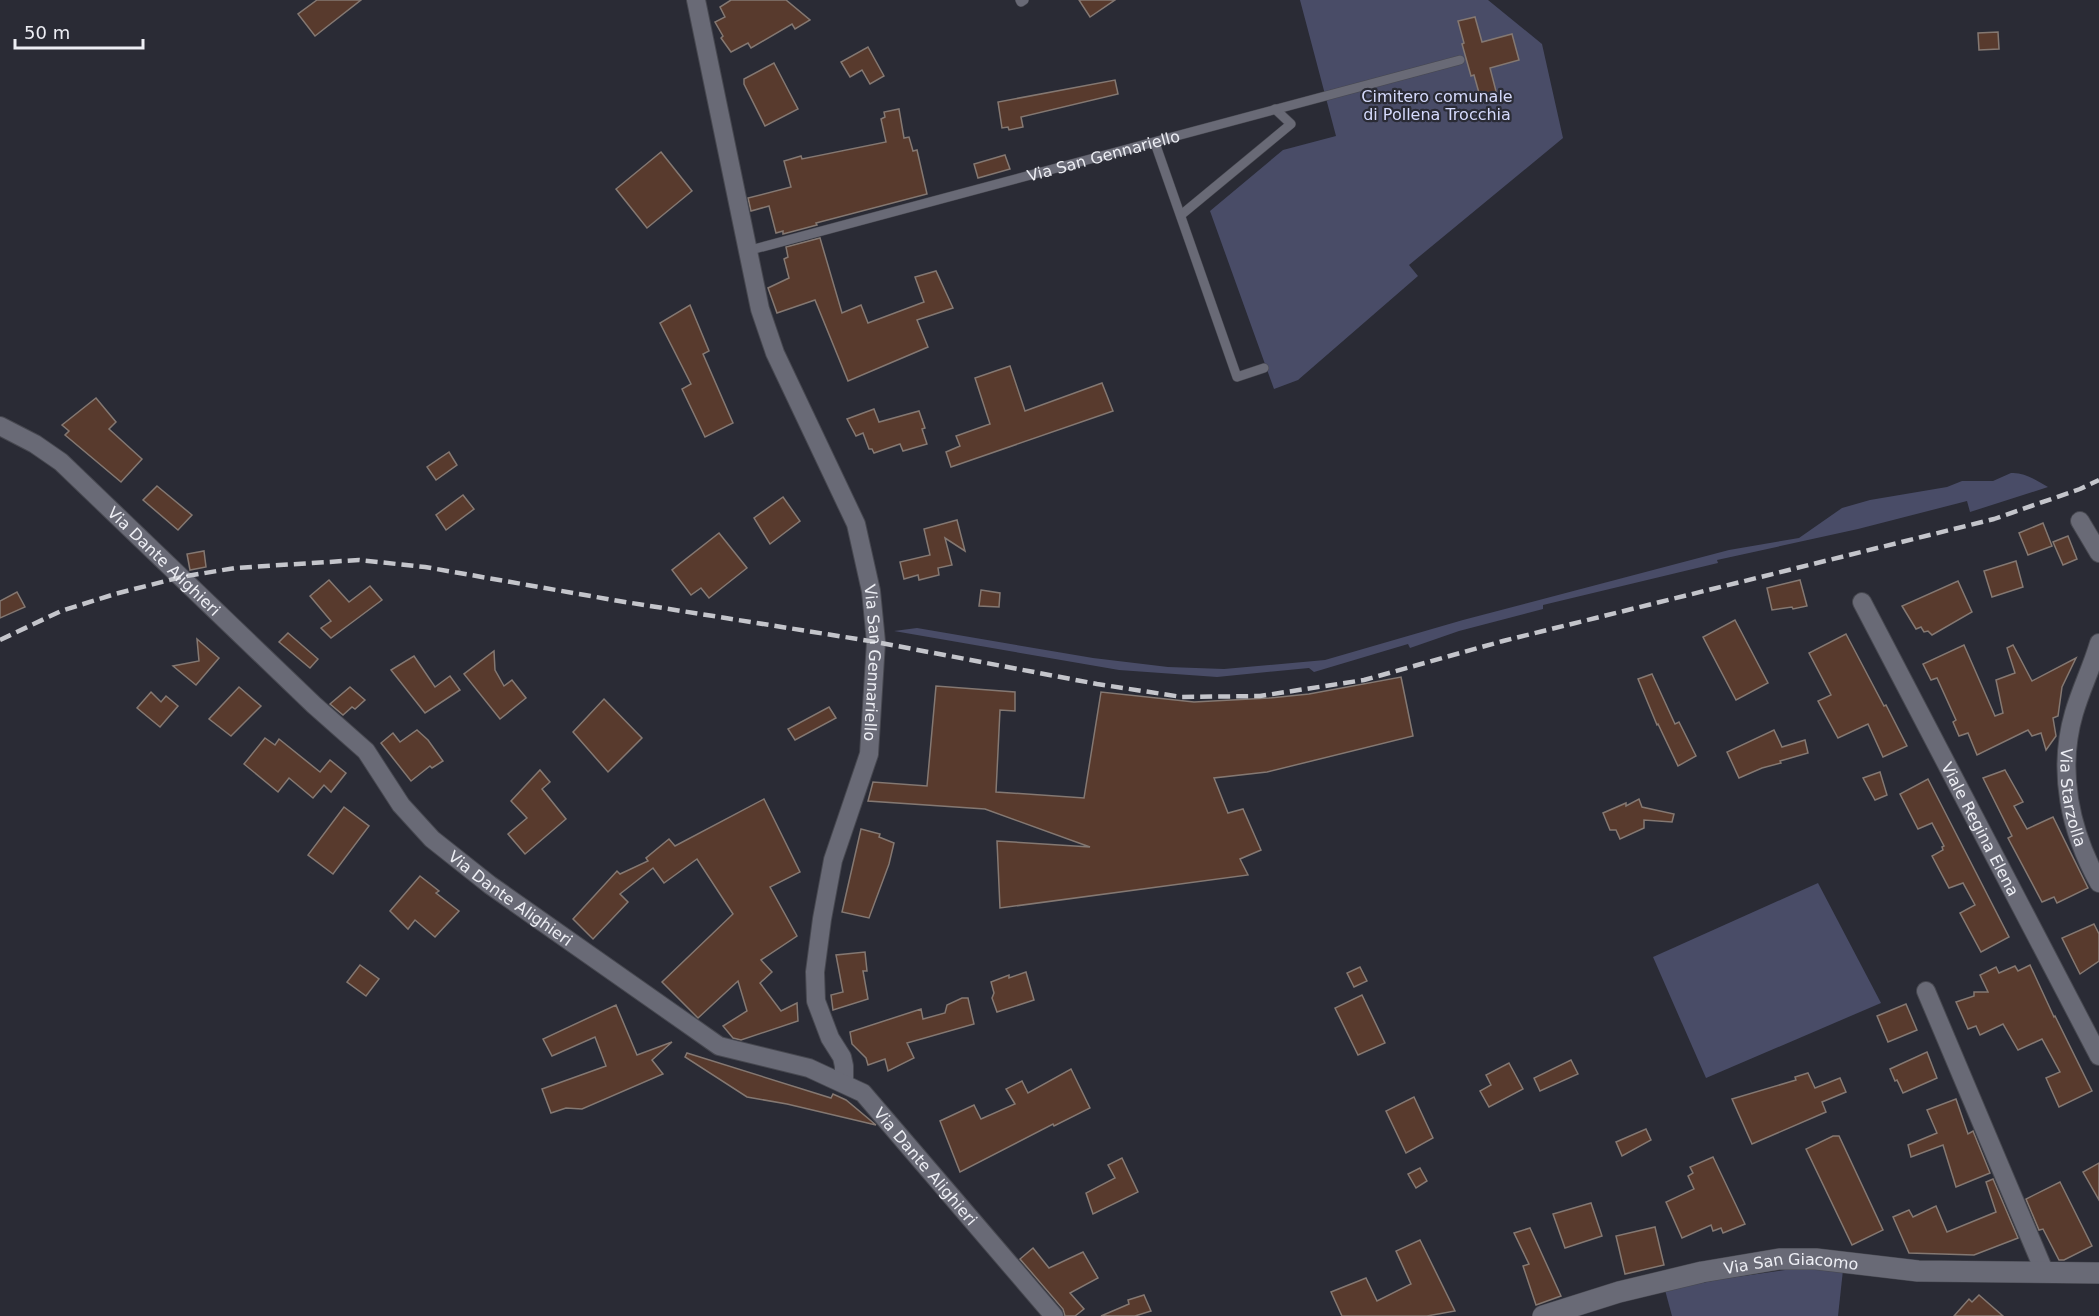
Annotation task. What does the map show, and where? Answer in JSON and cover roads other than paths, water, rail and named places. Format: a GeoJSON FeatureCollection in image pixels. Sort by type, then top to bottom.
{"type":"FeatureCollection","features":[{"type":"Feature","properties":{"kind":"street","name":"Via San Gennariello"},"geometry":{"type":"LineString","coordinates":[[696,0],[760,309],[771,342],[856,524],[871,591],[876,642],[868,754],[834,860],[822,919],[815,972],[816,1001],[830,1038],[842,1057],[844,1083]]}},
{"type":"Feature","properties":{"kind":"street","name":"Via Dante Alighieri"},"geometry":{"type":"LineString","coordinates":[[0,426],[35,444],[61,462],[314,705],[366,751],[401,805],[424,831],[490,885],[719,1046],[809,1068],[863,1093],[1054,1316]]}},
{"type":"Feature","properties":{"kind":"street"},"geometry":{"type":"LineString","coordinates":[[2080,520],[2099,553]]}},
{"type":"Feature","properties":{"kind":"street","name":"Viale Regina Elena"},"geometry":{"type":"LineString","coordinates":[[1862,602],[2099,1056]]}},
{"type":"Feature","properties":{"kind":"street","name":"Via Starzolla"},"geometry":{"type":"LineString","coordinates":[[2099,643],[2074,713],[2068,744],[2066,782],[2073,819],[2087,861],[2099,882]]}},
{"type":"Feature","properties":{"kind":"street"},"geometry":{"type":"LineString","coordinates":[[1926,991],[2044,1273]]}},
{"type":"Feature","properties":{"kind":"street","name":"Via San Giacomo"},"geometry":{"type":"LineString","coordinates":[[1543,1316],[1619,1292],[1702,1272],[1779,1259],[1816,1259],[1918,1271],[2099,1273]]}},
{"type":"Feature","properties":{"kind":"lane","name":"Via San Gennariello"},"geometry":{"type":"LineString","coordinates":[[747,250],[1460,60]]}},
{"type":"Feature","properties":{"kind":"lane"},"geometry":{"type":"LineString","coordinates":[[1181,215],[1291,124],[1275,109]]}},
{"type":"Feature","properties":{"kind":"lane"},"geometry":{"type":"LineString","coordinates":[[1155,143],[1237,377],[1264,368]]}},
{"type":"Feature","properties":{"kind":"railway"},"geometry":{"type":"LineString","coordinates":[[0,640],[61,611],[181,577],[235,568],[359,560],[425,567],[876,642],[1097,684],[1182,697],[1260,696],[1364,680],[1503,641],[1994,519],[2080,489],[2099,480]]}},
{"type":"Feature","properties":{"kind":"park label","name":"Cimitero comunale di Pollena Trocchia"},"geometry":{"type":"Point","coordinates":[1437,105]}}]}
